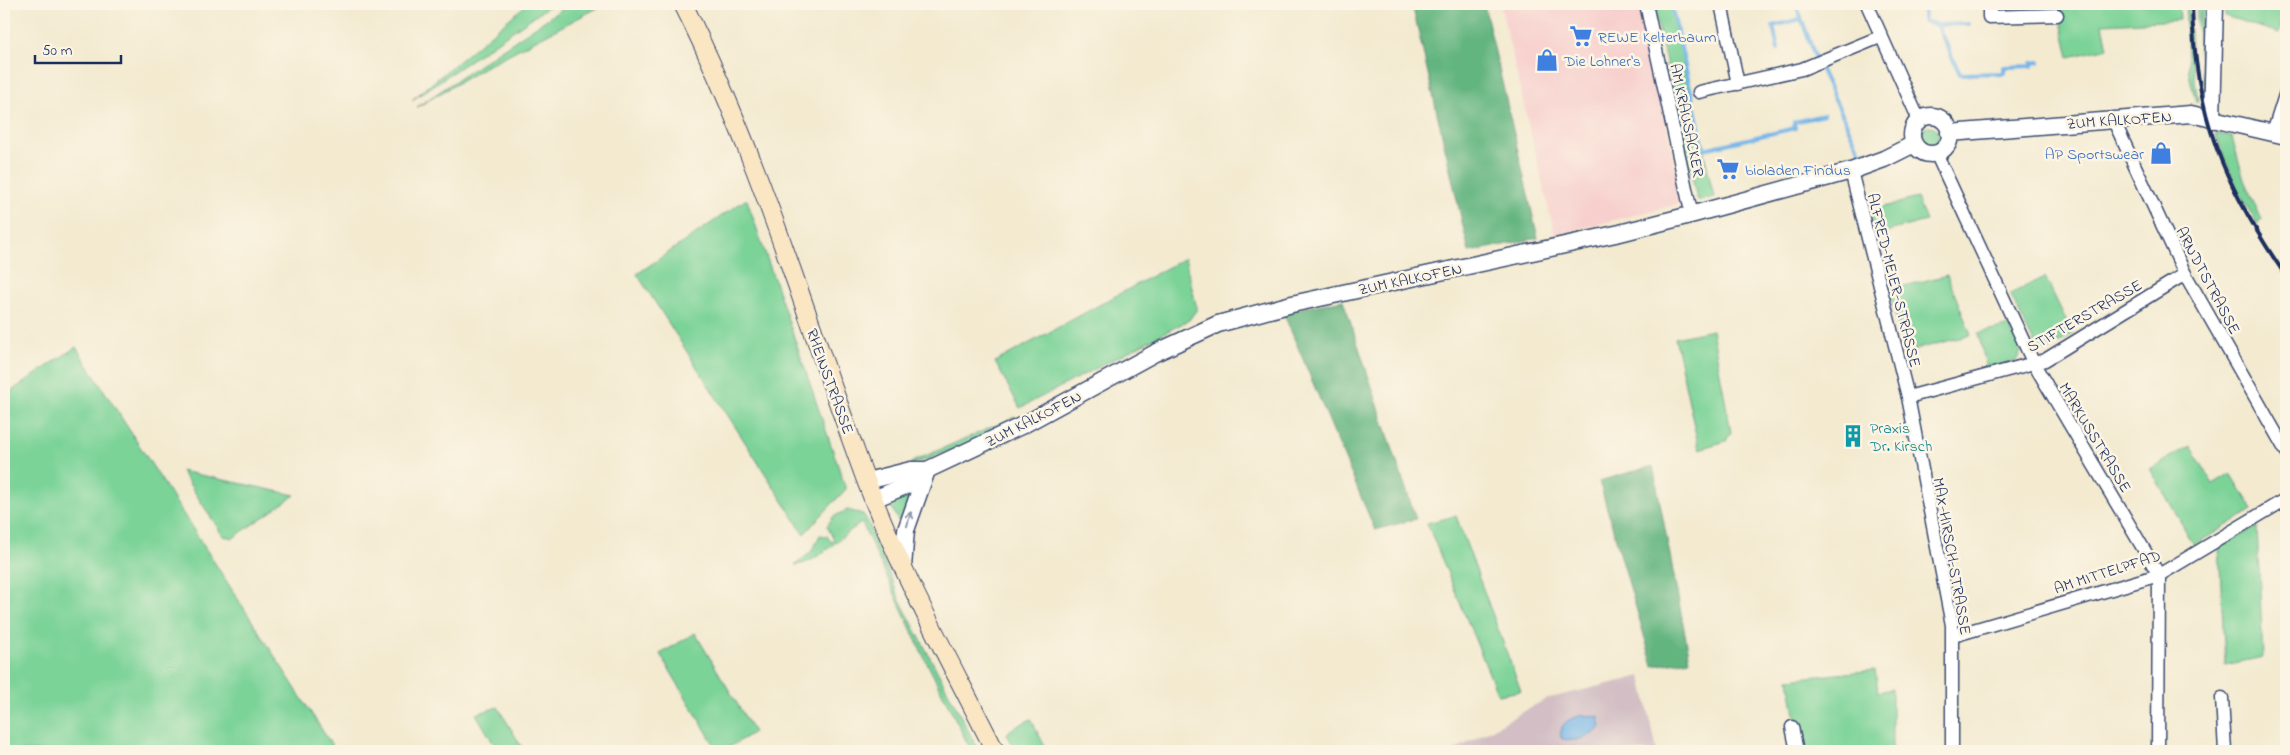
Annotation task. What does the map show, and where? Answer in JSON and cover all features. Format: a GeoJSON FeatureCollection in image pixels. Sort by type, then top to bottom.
{"type":"FeatureCollection","features":[{"type":"Feature","properties":{"kind":"main road","name":"RHEINSTRASSE"},"geometry":{"type":"LineString","coordinates":[[683,4],[705,48],[744,141],[874,499],[904,567],[994,751]]}},
{"type":"Feature","properties":{"kind":"street","name":"AM KRAUSACKER"},"geometry":{"type":"LineString","coordinates":[[1646,4],[1690,207],[1694,214]]}},
{"type":"Feature","properties":{"kind":"street"},"geometry":{"type":"LineString","coordinates":[[1721,4],[1738,84]]}},
{"type":"Feature","properties":{"kind":"street"},"geometry":{"type":"LineString","coordinates":[[1867,4],[1880,37],[1919,120]]}},
{"type":"Feature","properties":{"kind":"street"},"geometry":{"type":"LineString","coordinates":[[1989,4],[1989,17],[2057,15]]}},
{"type":"Feature","properties":{"kind":"street"},"geometry":{"type":"LineString","coordinates":[[2212,120],[2215,4]]}},
{"type":"Feature","properties":{"kind":"street"},"geometry":{"type":"LineString","coordinates":[[1698,92],[1802,69],[1880,37]]}},
{"type":"Feature","properties":{"kind":"street"},"geometry":{"type":"LineString","coordinates":[[2279,135],[2286,92]]}},
{"type":"Feature","properties":{"kind":"street","name":"ZUM KALKOFEN"},"geometry":{"type":"LineString","coordinates":[[1949,133],[2191,114],[2279,135]]}},
{"type":"Feature","properties":{"kind":"street"},"geometry":{"type":"LineString","coordinates":[[1932,116],[1938,118],[1948,127],[1949,133],[1946,145],[1936,153],[1923,152],[1914,144],[1912,131],[1919,120],[1932,116]]}},
{"type":"Feature","properties":{"kind":"street","name":"ARNDTSTRASSE"},"geometry":{"type":"LineString","coordinates":[[2112,119],[2185,274],[2286,451]]}},
{"type":"Feature","properties":{"kind":"street","name":"ZUM KALKOFEN"},"geometry":{"type":"LineString","coordinates":[[874,499],[910,484],[927,470],[1025,424],[1189,336],[1244,315],[1620,233],[1850,171],[1884,159],[1914,144]]}},
{"type":"Feature","properties":{"kind":"street","name":"MARKUSSTRASSE"},"geometry":{"type":"LineString","coordinates":[[1936,153],[2034,364],[2159,575]]}},
{"type":"Feature","properties":{"kind":"street","name":"ALFRED-MEIER-STRASSE"},"geometry":{"type":"LineString","coordinates":[[1850,171],[1908,397]]}},
{"type":"Feature","properties":{"kind":"street","name":"STIFTERSTRASSE"},"geometry":{"type":"LineString","coordinates":[[1908,397],[2034,364],[2185,274]]}},
{"type":"Feature","properties":{"kind":"street","name":"MAX-HIRSCH-STRASSE"},"geometry":{"type":"LineString","coordinates":[[1908,397],[1953,636],[1952,751]]}},
{"type":"Feature","properties":{"kind":"street","name":"ZUM KALKOFEN"},"geometry":{"type":"LineString","coordinates":[[867,481],[911,470],[927,470]]}},
{"type":"Feature","properties":{"kind":"street"},"geometry":{"type":"LineString","coordinates":[[904,567],[906,530],[927,470]]}},
{"type":"Feature","properties":{"kind":"street","name":"AM MITTELPFAD"},"geometry":{"type":"LineString","coordinates":[[1953,636],[2159,575],[2286,499]]}},
{"type":"Feature","properties":{"kind":"street"},"geometry":{"type":"LineString","coordinates":[[2158,751],[2159,575]]}},
{"type":"Feature","properties":{"kind":"street"},"geometry":{"type":"LineString","coordinates":[[2222,698],[2225,751]]}},
{"type":"Feature","properties":{"kind":"street"},"geometry":{"type":"LineString","coordinates":[[1792,727],[1796,751]]}},
{"type":"Feature","properties":{"kind":"shaded area"},"geometry":{"type":"Polygon","coordinates":[[[1500,4],[1641,4],[1683,203],[1555,235],[1500,4]]]}},
{"type":"Feature","properties":{"kind":"shaded area"},"geometry":{"type":"Polygon","coordinates":[[[1641,676],[1657,751],[1453,751],[1546,699],[1641,676]]]}},
{"type":"Feature","properties":{"kind":"green space"},"geometry":{"type":"Polygon","coordinates":[[[527,4],[552,4],[412,100],[527,4]]]}},
{"type":"Feature","properties":{"kind":"green space"},"geometry":{"type":"Polygon","coordinates":[[[569,4],[605,4],[490,64],[417,107],[569,4]]]}},
{"type":"Feature","properties":{"kind":"green space"},"geometry":{"type":"Polygon","coordinates":[[[1412,4],[1484,4],[1538,238],[1469,252],[1412,4]]]}},
{"type":"Feature","properties":{"kind":"green space"},"geometry":{"type":"Polygon","coordinates":[[[1653,4],[1670,4],[1714,197],[1701,201],[1697,199],[1653,4]]]}},
{"type":"Feature","properties":{"kind":"green space"},"geometry":{"type":"Polygon","coordinates":[[[2057,4],[2179,4],[2180,20],[2103,24],[2108,48],[2069,57],[2057,4]]]}},
{"type":"Feature","properties":{"kind":"green space"},"geometry":{"type":"Polygon","coordinates":[[[2185,4],[2188,4],[2191,53],[2198,101],[2196,102],[2189,74],[2185,4]]]}},
{"type":"Feature","properties":{"kind":"green space"},"geometry":{"type":"Polygon","coordinates":[[[2196,4],[2199,4],[2202,52],[2208,53],[2205,90],[2199,52],[2196,4]]]}},
{"type":"Feature","properties":{"kind":"green space"},"geometry":{"type":"Polygon","coordinates":[[[2199,4],[2209,4],[2208,53],[2202,52],[2199,4]]]}},
{"type":"Feature","properties":{"kind":"green space"},"geometry":{"type":"Polygon","coordinates":[[[2225,4],[2270,4],[2286,8],[2286,11],[2279,33],[2225,16],[2225,4]]]}},
{"type":"Feature","properties":{"kind":"green space"},"geometry":{"type":"Polygon","coordinates":[[[1930,126],[1936,129],[1939,135],[1936,141],[1930,144],[1924,141],[1921,135],[1924,129],[1930,126]]]}},
{"type":"Feature","properties":{"kind":"green space"},"geometry":{"type":"Polygon","coordinates":[[[2215,133],[2232,137],[2244,180],[2262,220],[2257,224],[2237,189],[2215,133]]]}},
{"type":"Feature","properties":{"kind":"green space"},"geometry":{"type":"Polygon","coordinates":[[[1917,198],[1926,221],[1874,235],[1869,211],[1917,198]]]}},
{"type":"Feature","properties":{"kind":"green space"},"geometry":{"type":"Polygon","coordinates":[[[747,200],[846,489],[804,534],[637,274],[747,200]]]}},
{"type":"Feature","properties":{"kind":"green space"},"geometry":{"type":"Polygon","coordinates":[[[1185,258],[1197,309],[1189,320],[1020,408],[995,362],[1185,258]]]}},
{"type":"Feature","properties":{"kind":"green space"},"geometry":{"type":"Polygon","coordinates":[[[1947,275],[1971,335],[1905,352],[1889,290],[1947,275]]]}},
{"type":"Feature","properties":{"kind":"green space"},"geometry":{"type":"Polygon","coordinates":[[[2045,277],[2073,334],[2047,351],[2036,347],[2010,294],[2045,277]]]}},
{"type":"Feature","properties":{"kind":"green space"},"geometry":{"type":"Polygon","coordinates":[[[1343,300],[1416,519],[1375,530],[1283,312],[1343,300]]]}},
{"type":"Feature","properties":{"kind":"green space"},"geometry":{"type":"Polygon","coordinates":[[[2010,325],[2022,350],[2016,361],[1987,370],[1978,333],[2010,325]]]}},
{"type":"Feature","properties":{"kind":"green space"},"geometry":{"type":"Polygon","coordinates":[[[1712,330],[1731,432],[1726,441],[1699,449],[1675,338],[1712,330]]]}},
{"type":"Feature","properties":{"kind":"green space"},"geometry":{"type":"Polygon","coordinates":[[[76,347],[333,747],[326,751],[4,751],[4,396],[76,347]]]}},
{"type":"Feature","properties":{"kind":"green space"},"geometry":{"type":"Polygon","coordinates":[[[1015,417],[1017,420],[958,448],[911,465],[916,460],[1015,417]]]}},
{"type":"Feature","properties":{"kind":"green space"},"geometry":{"type":"Polygon","coordinates":[[[2190,446],[2213,484],[2231,473],[2253,510],[2194,545],[2150,469],[2190,446]]]}},
{"type":"Feature","properties":{"kind":"green space"},"geometry":{"type":"Polygon","coordinates":[[[1653,466],[1690,660],[1653,666],[1599,481],[1653,466]]]}},
{"type":"Feature","properties":{"kind":"green space"},"geometry":{"type":"Polygon","coordinates":[[[181,471],[295,495],[233,538],[223,536],[181,471]]]}},
{"type":"Feature","properties":{"kind":"green space"},"geometry":{"type":"Polygon","coordinates":[[[913,489],[900,524],[889,502],[913,489]]]}},
{"type":"Feature","properties":{"kind":"green space"},"geometry":{"type":"Polygon","coordinates":[[[847,510],[863,514],[868,522],[900,600],[979,751],[972,751],[970,748],[923,655],[862,523],[812,560],[795,565],[811,552],[820,535],[827,536],[831,542],[834,540],[827,526],[833,517],[847,510]]]}},
{"type":"Feature","properties":{"kind":"green space"},"geometry":{"type":"Polygon","coordinates":[[[1456,516],[1521,691],[1498,695],[1427,523],[1456,516]]]}},
{"type":"Feature","properties":{"kind":"green space"},"geometry":{"type":"Polygon","coordinates":[[[2257,526],[2263,657],[2225,665],[2219,548],[2257,526]]]}},
{"type":"Feature","properties":{"kind":"green space"},"geometry":{"type":"Polygon","coordinates":[[[695,633],[754,732],[723,751],[718,751],[660,654],[695,633]]]}},
{"type":"Feature","properties":{"kind":"green space"},"geometry":{"type":"Polygon","coordinates":[[[1875,670],[1878,692],[1892,689],[1892,751],[1801,751],[1789,679],[1875,670]]]}},
{"type":"Feature","properties":{"kind":"green space"},"geometry":{"type":"Polygon","coordinates":[[[498,707],[524,751],[498,751],[476,714],[498,707]]]}},
{"type":"Feature","properties":{"kind":"green space"},"geometry":{"type":"Polygon","coordinates":[[[1031,719],[1047,751],[1016,751],[1007,734],[1010,730],[1031,719]]]}},
{"type":"Feature","properties":{"kind":"water"},"geometry":{"type":"Polygon","coordinates":[[[1584,715],[1599,717],[1601,727],[1593,734],[1577,740],[1561,738],[1564,724],[1584,715]]]}},
{"type":"Feature","properties":{"kind":"waterway"},"geometry":{"type":"LineString","coordinates":[[1671,4],[1704,149],[1795,128],[1794,122],[1824,115]]}},
{"type":"Feature","properties":{"kind":"waterway"},"geometry":{"type":"LineString","coordinates":[[1796,4],[1816,59]]}},
{"type":"Feature","properties":{"kind":"waterway"},"geometry":{"type":"LineString","coordinates":[[1924,4],[1924,21],[1937,25],[1969,24]]}},
{"type":"Feature","properties":{"kind":"waterway"},"geometry":{"type":"LineString","coordinates":[[1778,49],[1773,26],[1801,19]]}},
{"type":"Feature","properties":{"kind":"waterway"},"geometry":{"type":"LineString","coordinates":[[1937,25],[1960,74],[2004,73],[2004,67],[2032,66],[2032,63],[2039,62]]}},
{"type":"Feature","properties":{"kind":"waterway"},"geometry":{"type":"LineString","coordinates":[[1820,68],[1861,154]]}},
{"type":"Feature","properties":{"kind":"railway"},"geometry":{"type":"LineString","coordinates":[[2192,4],[2194,44],[2199,81],[2206,115],[2216,148],[2245,211],[2286,276]]}},
{"type":"Feature","properties":{"kind":"place","name":"REWE Kelterbaum"},"geometry":{"type":"Point","coordinates":[1581,36]}},
{"type":"Feature","properties":{"kind":"place","name":"Die Lohner's"},"geometry":{"type":"Point","coordinates":[1547,60]}},
{"type":"Feature","properties":{"kind":"place","name":"AP Sportswear"},"geometry":{"type":"Point","coordinates":[2161,153]}},
{"type":"Feature","properties":{"kind":"place","name":"bioladen Findus"},"geometry":{"type":"Point","coordinates":[1728,169]}},
{"type":"Feature","properties":{"kind":"place","name":"Praxis Dr. Kirsch"},"geometry":{"type":"Point","coordinates":[1853,436]}}]}
